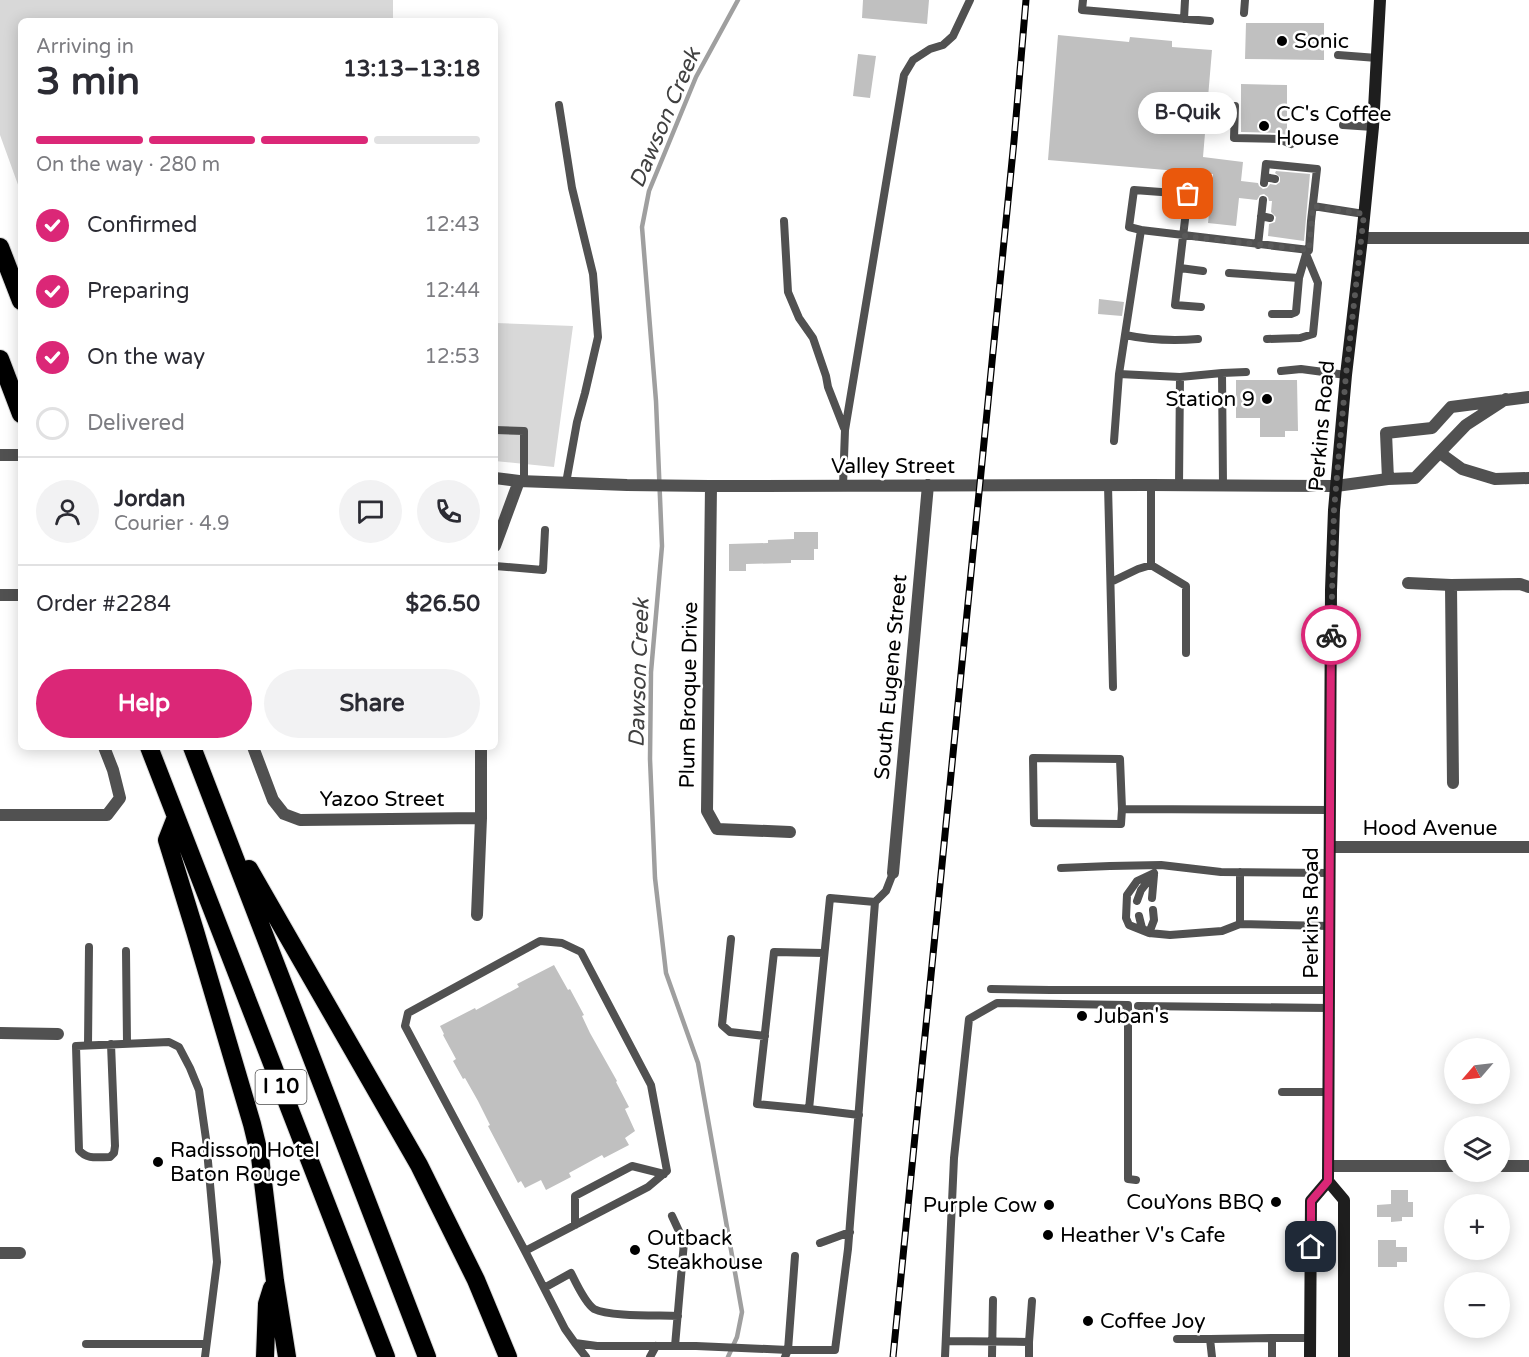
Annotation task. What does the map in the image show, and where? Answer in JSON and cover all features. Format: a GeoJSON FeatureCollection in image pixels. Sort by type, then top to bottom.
{"type":"FeatureCollection","features":[{"type":"Feature","properties":{"kind":"highway"},"geometry":{"type":"LineString","coordinates":[[0,247],[18,293]]}},
{"type":"Feature","properties":{"kind":"highway"},"geometry":{"type":"LineString","coordinates":[[0,359],[18,406]]}},
{"type":"Feature","properties":{"kind":"highway","name":"I 10"},"geometry":{"type":"LineString","coordinates":[[150,750],[386,1357]]}},
{"type":"Feature","properties":{"kind":"highway","name":"I 10"},"geometry":{"type":"LineString","coordinates":[[193,750],[427,1357]]}},
{"type":"Feature","properties":{"kind":"highway"},"geometry":{"type":"LineString","coordinates":[[176,817],[166,840],[195,931],[260,1157],[287,1357]]}},
{"type":"Feature","properties":{"kind":"highway"},"geometry":{"type":"LineString","coordinates":[[220,818],[419,1165],[476,1280],[508,1357]]}},
{"type":"Feature","properties":{"kind":"highway"},"geometry":{"type":"LineString","coordinates":[[264,1357],[267,1305],[275,1281]]}},
{"type":"Feature","properties":{"kind":"main road","name":"Perkins Road"},"geometry":{"type":"LineString","coordinates":[[1328,1181],[1331,590],[1334,510],[1373,127],[1380,0]]}},
{"type":"Feature","properties":{"kind":"main road"},"geometry":{"type":"LineString","coordinates":[[1310,1357],[1311,1201],[1328,1181],[1344,1200],[1344,1357]]}},
{"type":"Feature","properties":{"kind":"street"},"geometry":{"type":"LineString","coordinates":[[1362,238],[1529,238]]}},
{"type":"Feature","properties":{"kind":"street"},"geometry":{"type":"LineString","coordinates":[[1388,479],[1386,433],[1432,428],[1451,406],[1529,397]]}},
{"type":"Feature","properties":{"kind":"street","name":"Valley Street"},"geometry":{"type":"LineString","coordinates":[[498,478],[566,483],[710,486],[1336,486],[1415,478],[1466,425],[1506,399]]}},
{"type":"Feature","properties":{"kind":"street"},"geometry":{"type":"LineString","coordinates":[[1440,453],[1462,469],[1495,479],[1529,478]]}},
{"type":"Feature","properties":{"kind":"street"},"geometry":{"type":"LineString","coordinates":[[0,455],[18,455]]}},
{"type":"Feature","properties":{"kind":"street"},"geometry":{"type":"LineString","coordinates":[[498,538],[521,481]]}},
{"type":"Feature","properties":{"kind":"street","name":"South Eugene Street"},"geometry":{"type":"LineString","coordinates":[[893,873],[928,485]]}},
{"type":"Feature","properties":{"kind":"street","name":"Plum Broque Drive"},"geometry":{"type":"LineString","coordinates":[[710,486],[707,811],[717,829],[790,832]]}},
{"type":"Feature","properties":{"kind":"street"},"geometry":{"type":"LineString","coordinates":[[1408,583],[1520,584],[1529,587]]}},
{"type":"Feature","properties":{"kind":"street"},"geometry":{"type":"LineString","coordinates":[[1451,585],[1453,783]]}},
{"type":"Feature","properties":{"kind":"street"},"geometry":{"type":"LineString","coordinates":[[0,595],[18,595]]}},
{"type":"Feature","properties":{"kind":"street"},"geometry":{"type":"LineString","coordinates":[[0,815],[107,815],[120,798],[106,750]]}},
{"type":"Feature","properties":{"kind":"street","name":"Yazoo Street"},"geometry":{"type":"LineString","coordinates":[[254,750],[273,800],[284,814],[300,820],[481,818]]}},
{"type":"Feature","properties":{"kind":"street"},"geometry":{"type":"LineString","coordinates":[[477,915],[481,750]]}},
{"type":"Feature","properties":{"kind":"street","name":"Hood Avenue"},"geometry":{"type":"LineString","coordinates":[[1331,847],[1529,847]]}},
{"type":"Feature","properties":{"kind":"street"},"geometry":{"type":"LineString","coordinates":[[0,1033],[58,1034]]}},
{"type":"Feature","properties":{"kind":"street"},"geometry":{"type":"LineString","coordinates":[[1329,1166],[1444,1166]]}},
{"type":"Feature","properties":{"kind":"street"},"geometry":{"type":"LineString","coordinates":[[1510,1166],[1529,1166]]}},
{"type":"Feature","properties":{"kind":"street"},"geometry":{"type":"LineString","coordinates":[[0,1253],[20,1253]]}},
{"type":"Feature","properties":{"kind":"lane"},"geometry":{"type":"LineString","coordinates":[[843,486],[845,430],[904,75],[913,60],[930,49],[943,45],[953,36],[970,0]]}},
{"type":"Feature","properties":{"kind":"lane"},"geometry":{"type":"LineString","coordinates":[[1083,0],[1082,10],[1210,21]]}},
{"type":"Feature","properties":{"kind":"lane"},"geometry":{"type":"LineString","coordinates":[[1184,19],[1185,0]]}},
{"type":"Feature","properties":{"kind":"lane"},"geometry":{"type":"LineString","coordinates":[[1245,0],[1245,13]]}},
{"type":"Feature","properties":{"kind":"lane"},"geometry":{"type":"LineString","coordinates":[[1338,55],[1377,58]]}},
{"type":"Feature","properties":{"kind":"lane"},"geometry":{"type":"LineString","coordinates":[[559,105],[572,188],[593,274],[597,337],[577,422],[566,483]]}},
{"type":"Feature","properties":{"kind":"lane"},"geometry":{"type":"LineString","coordinates":[[1235,106],[1234,138],[1279,139],[1291,144]]}},
{"type":"Feature","properties":{"kind":"lane"},"geometry":{"type":"LineString","coordinates":[[1343,125],[1373,127]]}},
{"type":"Feature","properties":{"kind":"lane"},"geometry":{"type":"LineString","coordinates":[[1272,314],[1296,312],[1299,278],[1308,252],[1313,183],[1317,169],[1266,164],[1265,180],[1275,179]]}},
{"type":"Feature","properties":{"kind":"lane"},"geometry":{"type":"LineString","coordinates":[[1201,307],[1175,305],[1184,236],[1188,194],[1134,190],[1129,227],[1141,230],[1184,236],[1308,252]]}},
{"type":"Feature","properties":{"kind":"lane"},"geometry":{"type":"LineString","coordinates":[[1257,245],[1263,200]]}},
{"type":"Feature","properties":{"kind":"lane"},"geometry":{"type":"LineString","coordinates":[[1313,206],[1364,214]]}},
{"type":"Feature","properties":{"kind":"lane"},"geometry":{"type":"LineString","coordinates":[[1261,216],[1270,218]]}},
{"type":"Feature","properties":{"kind":"lane"},"geometry":{"type":"LineString","coordinates":[[784,221],[788,292],[799,318],[813,338],[828,387],[845,430]]}},
{"type":"Feature","properties":{"kind":"lane"},"geometry":{"type":"LineString","coordinates":[[1114,441],[1119,374],[1141,230]]}},
{"type":"Feature","properties":{"kind":"lane"},"geometry":{"type":"LineString","coordinates":[[1267,339],[1300,338],[1313,334],[1318,283],[1308,252]]}},
{"type":"Feature","properties":{"kind":"lane"},"geometry":{"type":"LineString","coordinates":[[1180,268],[1203,271]]}},
{"type":"Feature","properties":{"kind":"lane"},"geometry":{"type":"LineString","coordinates":[[1229,273],[1299,278]]}},
{"type":"Feature","properties":{"kind":"lane"},"geometry":{"type":"LineString","coordinates":[[1125,336],[1173,341],[1198,339]]}},
{"type":"Feature","properties":{"kind":"lane"},"geometry":{"type":"LineString","coordinates":[[1281,371],[1301,369],[1346,375]]}},
{"type":"Feature","properties":{"kind":"lane"},"geometry":{"type":"LineString","coordinates":[[1119,374],[1180,377],[1246,372]]}},
{"type":"Feature","properties":{"kind":"lane"},"geometry":{"type":"LineString","coordinates":[[1222,373],[1223,485]]}},
{"type":"Feature","properties":{"kind":"lane"},"geometry":{"type":"LineString","coordinates":[[1179,485],[1180,377]]}},
{"type":"Feature","properties":{"kind":"lane"},"geometry":{"type":"LineString","coordinates":[[498,430],[524,431],[521,481]]}},
{"type":"Feature","properties":{"kind":"lane"},"geometry":{"type":"LineString","coordinates":[[1151,485],[1151,566]]}},
{"type":"Feature","properties":{"kind":"lane"},"geometry":{"type":"LineString","coordinates":[[1108,486],[1113,687]]}},
{"type":"Feature","properties":{"kind":"lane"},"geometry":{"type":"LineString","coordinates":[[498,567],[543,570],[545,530]]}},
{"type":"Feature","properties":{"kind":"lane"},"geometry":{"type":"LineString","coordinates":[[1111,582],[1138,569],[1151,566],[1186,586],[1186,653]]}},
{"type":"Feature","properties":{"kind":"lane"},"geometry":{"type":"LineString","coordinates":[[1033,758],[1120,759],[1122,809],[1121,824],[1034,823],[1033,758]]}},
{"type":"Feature","properties":{"kind":"lane"},"geometry":{"type":"LineString","coordinates":[[1122,809],[1331,810]]}},
{"type":"Feature","properties":{"kind":"lane"},"geometry":{"type":"LineString","coordinates":[[1061,868],[1161,865],[1221,872],[1331,873]]}},
{"type":"Feature","properties":{"kind":"lane"},"geometry":{"type":"LineString","coordinates":[[1137,902],[1141,890],[1161,865]]}},
{"type":"Feature","properties":{"kind":"lane"},"geometry":{"type":"LineString","coordinates":[[1240,872],[1240,924]]}},
{"type":"Feature","properties":{"kind":"lane"},"geometry":{"type":"LineString","coordinates":[[575,1344],[597,1347],[696,1346],[787,1353],[835,1350],[850,1232],[875,902],[886,891],[893,873]]}},
{"type":"Feature","properties":{"kind":"lane"},"geometry":{"type":"LineString","coordinates":[[1152,898],[1154,873]]}},
{"type":"Feature","properties":{"kind":"lane"},"geometry":{"type":"LineString","coordinates":[[1154,873],[1137,881],[1127,895],[1126,918],[1129,925],[1149,933],[1170,935],[1222,931],[1240,924],[1330,926]]}},
{"type":"Feature","properties":{"kind":"lane"},"geometry":{"type":"LineString","coordinates":[[809,1109],[830,898],[875,902]]}},
{"type":"Feature","properties":{"kind":"lane"},"geometry":{"type":"LineString","coordinates":[[1149,933],[1154,920],[1153,910]]}},
{"type":"Feature","properties":{"kind":"lane"},"geometry":{"type":"LineString","coordinates":[[1139,916],[1142,927],[1149,933]]}},
{"type":"Feature","properties":{"kind":"lane"},"geometry":{"type":"LineString","coordinates":[[731,939],[722,1025],[730,1032],[765,1036]]}},
{"type":"Feature","properties":{"kind":"lane"},"geometry":{"type":"LineString","coordinates":[[525,1251],[648,1187],[667,1171],[651,1085],[581,952],[562,942],[540,941],[408,1013],[405,1026],[565,1329],[586,1357]]}},
{"type":"Feature","properties":{"kind":"lane"},"geometry":{"type":"LineString","coordinates":[[88,1045],[89,947]]}},
{"type":"Feature","properties":{"kind":"lane"},"geometry":{"type":"LineString","coordinates":[[126,951],[127,1043]]}},
{"type":"Feature","properties":{"kind":"lane"},"geometry":{"type":"LineString","coordinates":[[824,953],[774,952],[757,1104],[859,1115]]}},
{"type":"Feature","properties":{"kind":"lane"},"geometry":{"type":"LineString","coordinates":[[991,989],[1330,990]]}},
{"type":"Feature","properties":{"kind":"lane"},"geometry":{"type":"LineString","coordinates":[[945,1357],[954,1158],[969,1019],[997,1003],[1128,1005],[1128,1179],[1136,1180]]}},
{"type":"Feature","properties":{"kind":"lane"},"geometry":{"type":"LineString","coordinates":[[1138,1005],[1330,1008]]}},
{"type":"Feature","properties":{"kind":"lane"},"geometry":{"type":"LineString","coordinates":[[111,1044],[114,1153],[110,1157],[83,1156],[79,1150],[76,1046],[127,1043],[169,1042],[179,1047],[199,1090],[217,1262],[205,1357]]}},
{"type":"Feature","properties":{"kind":"lane"},"geometry":{"type":"LineString","coordinates":[[1282,1092],[1329,1092]]}},
{"type":"Feature","properties":{"kind":"lane"},"geometry":{"type":"LineString","coordinates":[[575,1225],[574,1196],[632,1166],[664,1174]]}},
{"type":"Feature","properties":{"kind":"lane"},"geometry":{"type":"LineString","coordinates":[[672,1216],[684,1242],[675,1346]]}},
{"type":"Feature","properties":{"kind":"lane"},"geometry":{"type":"LineString","coordinates":[[820,1243],[850,1232]]}},
{"type":"Feature","properties":{"kind":"lane"},"geometry":{"type":"LineString","coordinates":[[787,1353],[795,1256]]}},
{"type":"Feature","properties":{"kind":"lane"},"geometry":{"type":"LineString","coordinates":[[544,1288],[571,1273],[593,1308],[611,1314],[678,1316]]}},
{"type":"Feature","properties":{"kind":"lane"},"geometry":{"type":"LineString","coordinates":[[992,1357],[993,1300]]}},
{"type":"Feature","properties":{"kind":"lane"},"geometry":{"type":"LineString","coordinates":[[1029,1357],[1032,1301]]}},
{"type":"Feature","properties":{"kind":"lane"},"geometry":{"type":"LineString","coordinates":[[1272,1338],[1272,1357]]}},
{"type":"Feature","properties":{"kind":"lane"},"geometry":{"type":"LineString","coordinates":[[1177,1339],[1310,1338]]}},
{"type":"Feature","properties":{"kind":"lane"},"geometry":{"type":"LineString","coordinates":[[1210,1339],[1212,1357]]}},
{"type":"Feature","properties":{"kind":"lane"},"geometry":{"type":"LineString","coordinates":[[946,1341],[1029,1342]]}},
{"type":"Feature","properties":{"kind":"lane"},"geometry":{"type":"LineString","coordinates":[[86,1344],[206,1344]]}},
{"type":"Feature","properties":{"kind":"lane"},"geometry":{"type":"LineString","coordinates":[[650,1357],[656,1346]]}},
{"type":"Feature","properties":{"kind":"shaded area"},"geometry":{"type":"Polygon","coordinates":[[[0,0],[393,0],[393,18],[18,18],[18,185],[0,135],[0,0]]]}},
{"type":"Feature","properties":{"kind":"shaded area"},"geometry":{"type":"Polygon","coordinates":[[[498,323],[573,326],[554,467],[498,461],[498,323]]]}},
{"type":"Feature","properties":{"kind":"building"},"geometry":{"type":"Polygon","coordinates":[[[863,0],[929,0],[927,24],[862,18],[863,0]]]}},
{"type":"Feature","properties":{"kind":"building","name":"Sonic"},"geometry":{"type":"Polygon","coordinates":[[[1246,23],[1324,23],[1324,60],[1245,59],[1246,23]]]}},
{"type":"Feature","properties":{"kind":"building"},"geometry":{"type":"Polygon","coordinates":[[[1058,35],[1129,42],[1130,37],[1172,41],[1172,47],[1212,50],[1203,157],[1243,162],[1241,181],[1258,183],[1263,189],[1270,184],[1276,185],[1280,182],[1276,171],[1310,174],[1304,241],[1268,236],[1269,224],[1275,222],[1276,217],[1271,212],[1272,201],[1269,201],[1264,194],[1260,195],[1257,200],[1239,198],[1236,226],[1208,223],[1213,174],[1048,160],[1058,35]]]}},
{"type":"Feature","properties":{"kind":"building"},"geometry":{"type":"Polygon","coordinates":[[[858,54],[876,56],[870,98],[853,96],[858,54]]]}},
{"type":"Feature","properties":{"kind":"building"},"geometry":{"type":"Polygon","coordinates":[[[1241,84],[1287,85],[1287,136],[1279,133],[1241,132],[1241,84]]]}},
{"type":"Feature","properties":{"kind":"building"},"geometry":{"type":"Polygon","coordinates":[[[1099,299],[1124,302],[1122,316],[1098,314],[1099,299]]]}},
{"type":"Feature","properties":{"kind":"building","name":"Station 9"},"geometry":{"type":"Polygon","coordinates":[[[1236,380],[1297,380],[1298,431],[1285,431],[1285,437],[1260,437],[1260,418],[1236,418],[1236,380]]]}},
{"type":"Feature","properties":{"kind":"building"},"geometry":{"type":"Polygon","coordinates":[[[794,532],[818,532],[818,549],[814,549],[814,560],[746,564],[746,571],[729,571],[729,544],[768,543],[768,540],[794,539],[794,532]]]}},
{"type":"Feature","properties":{"kind":"building"},"geometry":{"type":"Polygon","coordinates":[[[554,965],[568,990],[570,989],[584,1015],[582,1016],[590,1033],[617,1081],[629,1107],[625,1109],[635,1131],[625,1138],[629,1145],[604,1158],[602,1155],[569,1173],[571,1177],[546,1190],[541,1180],[525,1188],[521,1181],[518,1183],[488,1126],[490,1125],[478,1101],[453,1061],[456,1059],[440,1026],[519,987],[517,984],[554,965]]]}},
{"type":"Feature","properties":{"kind":"building"},"geometry":{"type":"Polygon","coordinates":[[[1391,1190],[1408,1190],[1408,1202],[1413,1202],[1413,1217],[1402,1217],[1402,1221],[1391,1222],[1391,1217],[1377,1217],[1377,1205],[1391,1204],[1391,1190]]]}},
{"type":"Feature","properties":{"kind":"building"},"geometry":{"type":"Polygon","coordinates":[[[1378,1240],[1396,1240],[1396,1247],[1407,1247],[1407,1262],[1397,1262],[1397,1267],[1378,1267],[1378,1240]]]}},
{"type":"Feature","properties":{"kind":"waterway","name":"Dawson Creek"},"geometry":{"type":"LineString","coordinates":[[728,1357],[737,1337],[742,1312],[698,1063],[666,973],[655,878],[650,759],[651,672],[662,546],[656,401],[642,227],[649,191],[696,77],[738,0]]}},
{"type":"Feature","properties":{"kind":"railway"},"geometry":{"type":"LineString","coordinates":[[893,1357],[1014,141],[1026,0]]}},
{"type":"Feature","properties":{"kind":"way so far"},"geometry":{"type":"LineString","coordinates":[[1188,194],[1184,236],[1257,245],[1309,250],[1313,206],[1364,214],[1334,510],[1331,635]]}},
{"type":"Feature","properties":{"kind":"place","name":"Sonic"},"geometry":{"type":"Point","coordinates":[1282,41]}},
{"type":"Feature","properties":{"kind":"place","name":"CC's Coffee House"},"geometry":{"type":"Point","coordinates":[1264,126]}},
{"type":"Feature","properties":{"kind":"place","name":"B-Quik"},"geometry":{"type":"Point","coordinates":[1188,194]}},
{"type":"Feature","properties":{"kind":"place","name":"Station 9"},"geometry":{"type":"Point","coordinates":[1267,399]}},
{"type":"Feature","properties":{"kind":"place","name":"Juban's"},"geometry":{"type":"Point","coordinates":[1082,1016]}},
{"type":"Feature","properties":{"kind":"place","name":"Radisson Hotel Baton Rouge"},"geometry":{"type":"Point","coordinates":[158,1162]}},
{"type":"Feature","properties":{"kind":"place","name":"CouYons BBQ"},"geometry":{"type":"Point","coordinates":[1276,1202]}},
{"type":"Feature","properties":{"kind":"place","name":"Purple Cow"},"geometry":{"type":"Point","coordinates":[1049,1205]}},
{"type":"Feature","properties":{"kind":"place","name":"Heather V's Cafe"},"geometry":{"type":"Point","coordinates":[1048,1235]}},
{"type":"Feature","properties":{"kind":"place","name":"Outback Steakhouse"},"geometry":{"type":"Point","coordinates":[635,1250]}},
{"type":"Feature","properties":{"kind":"place","name":"Coffee Joy"},"geometry":{"type":"Point","coordinates":[1088,1321]}},
{"type":"Feature","properties":{"kind":"route"},"geometry":{"type":"LineString","coordinates":[[1311,1247],[1311,1201],[1328,1181],[1331,635]]}}]}
